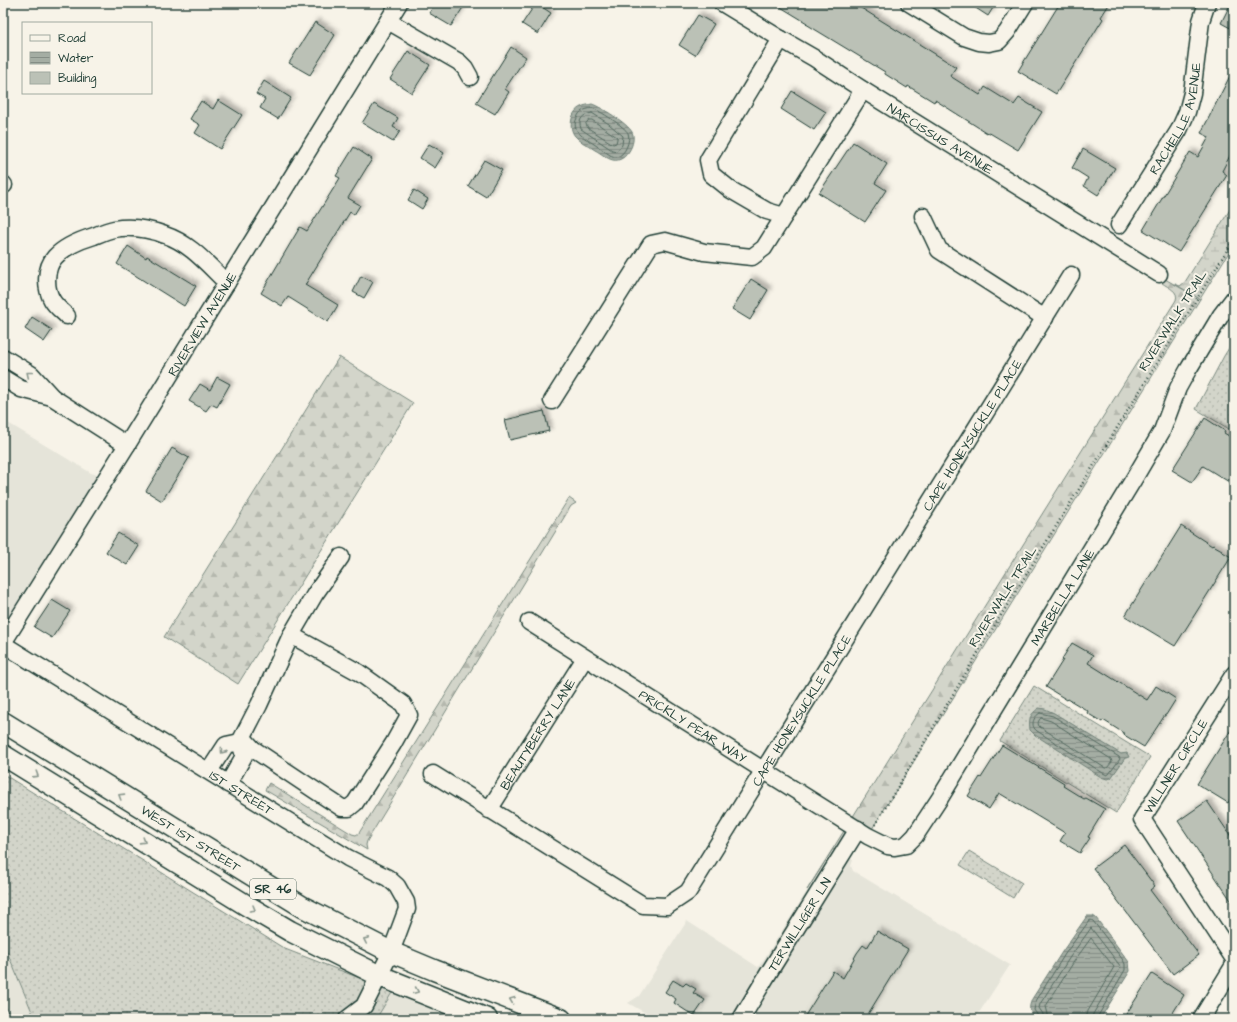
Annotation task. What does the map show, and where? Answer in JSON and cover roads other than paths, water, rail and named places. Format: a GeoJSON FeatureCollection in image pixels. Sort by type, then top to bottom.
{"type":"FeatureCollection","features":[{"type":"Feature","properties":{"kind":"main road","name":"WEST 1ST STREET"},"geometry":{"type":"LineString","coordinates":[[3,722],[303,907],[391,952],[561,1019]]}},
{"type":"Feature","properties":{"kind":"main road","name":"WEST 1ST STREET"},"geometry":{"type":"LineString","coordinates":[[3,755],[278,924],[380,976],[487,1019]]}},
{"type":"Feature","properties":{"kind":"street","name":"RIVERVIEW AVENUE"},"geometry":{"type":"LineString","coordinates":[[3,643],[127,445],[399,3]]}},
{"type":"Feature","properties":{"kind":"street","name":"NARCISSUS AVENUE"},"geometry":{"type":"LineString","coordinates":[[722,3],[781,40],[814,58],[1160,274]]}},
{"type":"Feature","properties":{"kind":"street"},"geometry":{"type":"LineString","coordinates":[[909,3],[964,37],[979,42],[989,43],[999,41],[1007,32],[1025,3]]}},
{"type":"Feature","properties":{"kind":"street","name":"RACHELLE AVENUE"},"geometry":{"type":"LineString","coordinates":[[1119,225],[1179,130],[1187,112],[1192,93],[1201,21],[1207,3]]}},
{"type":"Feature","properties":{"kind":"street"},"geometry":{"type":"LineString","coordinates":[[388,21],[459,62],[465,68],[470,77]]}},
{"type":"Feature","properties":{"kind":"street"},"geometry":{"type":"LineString","coordinates":[[781,40],[708,160],[711,174],[731,190],[767,211],[784,216]]}},
{"type":"Feature","properties":{"kind":"street"},"geometry":{"type":"LineString","coordinates":[[552,401],[651,244],[665,241],[704,252],[752,257],[764,248],[863,90]]}},
{"type":"Feature","properties":{"kind":"street"},"geometry":{"type":"LineString","coordinates":[[923,216],[939,250],[1045,318]]}},
{"type":"Feature","properties":{"kind":"street"},"geometry":{"type":"LineString","coordinates":[[67,316],[57,307],[50,295],[47,284],[50,264],[55,256],[73,244],[114,229],[143,229],[166,235],[195,252],[227,283]]}},
{"type":"Feature","properties":{"kind":"street","name":"CAPE HONEYSUCKLE PLACE"},"geometry":{"type":"LineString","coordinates":[[433,774],[643,905],[667,906],[688,892],[762,770],[1071,275]]}},
{"type":"Feature","properties":{"kind":"street","name":"MARBELLA LANE"},"geometry":{"type":"LineString","coordinates":[[863,832],[888,846],[895,847],[906,845],[915,836],[1135,477],[1162,431],[1178,388],[1221,315],[1234,298]]}},
{"type":"Feature","properties":{"kind":"street"},"geometry":{"type":"LineString","coordinates":[[3,357],[30,374],[52,397],[127,445]]}},
{"type":"Feature","properties":{"kind":"street"},"geometry":{"type":"LineString","coordinates":[[3,378],[21,389],[52,397]]}},
{"type":"Feature","properties":{"kind":"street"},"geometry":{"type":"LineString","coordinates":[[228,784],[244,756],[242,740],[291,635],[315,594],[341,557]]}},
{"type":"Feature","properties":{"kind":"street","name":"PRICKLY PEAR WAY"},"geometry":{"type":"LineString","coordinates":[[529,622],[762,770],[863,832]]}},
{"type":"Feature","properties":{"kind":"street"},"geometry":{"type":"LineString","coordinates":[[242,740],[253,749],[342,808],[349,808],[355,803],[389,750],[409,715],[403,704],[358,672],[291,635]]}},
{"type":"Feature","properties":{"kind":"street","name":"1ST STREET"},"geometry":{"type":"LineString","coordinates":[[3,643],[348,858],[388,878],[397,886],[406,902],[408,909],[391,952],[364,1006],[347,1019]]}},
{"type":"Feature","properties":{"kind":"street","name":"BEAUTYBERRY LANE"},"geometry":{"type":"LineString","coordinates":[[489,810],[585,658]]}},
{"type":"Feature","properties":{"kind":"street","name":"WILLNER CIRCLE"},"geometry":{"type":"LineString","coordinates":[[1234,674],[1142,819],[1234,959]]}},
{"type":"Feature","properties":{"kind":"street"},"geometry":{"type":"LineString","coordinates":[[208,771],[226,745],[242,740]]}},
{"type":"Feature","properties":{"kind":"street","name":"TERWILLIGER LN"},"geometry":{"type":"LineString","coordinates":[[741,1019],[771,969],[863,832]]}},
{"type":"Feature","properties":{"kind":"street"},"geometry":{"type":"LineString","coordinates":[[1201,1019],[1234,965]]}},
{"type":"Feature","properties":{"kind":"water"},"geometry":{"type":"Polygon","coordinates":[[[592,104],[614,116],[625,124],[632,132],[632,146],[622,158],[613,160],[608,158],[579,140],[573,133],[571,124],[575,112],[582,106],[592,104]]]}},
{"type":"Feature","properties":{"kind":"water"},"geometry":{"type":"Polygon","coordinates":[[[1039,708],[1054,713],[1121,754],[1127,753],[1129,757],[1125,758],[1111,778],[1107,779],[1101,777],[1035,735],[1030,730],[1030,718],[1039,708]]]}},
{"type":"Feature","properties":{"kind":"water"},"geometry":{"type":"Polygon","coordinates":[[[1087,916],[1093,916],[1096,918],[1129,962],[1130,971],[1100,1019],[1036,1019],[1030,1010],[1032,999],[1087,916]]]}},
{"type":"Feature","properties":{"kind":"railway"},"geometry":{"type":"LineString","coordinates":[[3,1006],[9,1019]]}}]}
